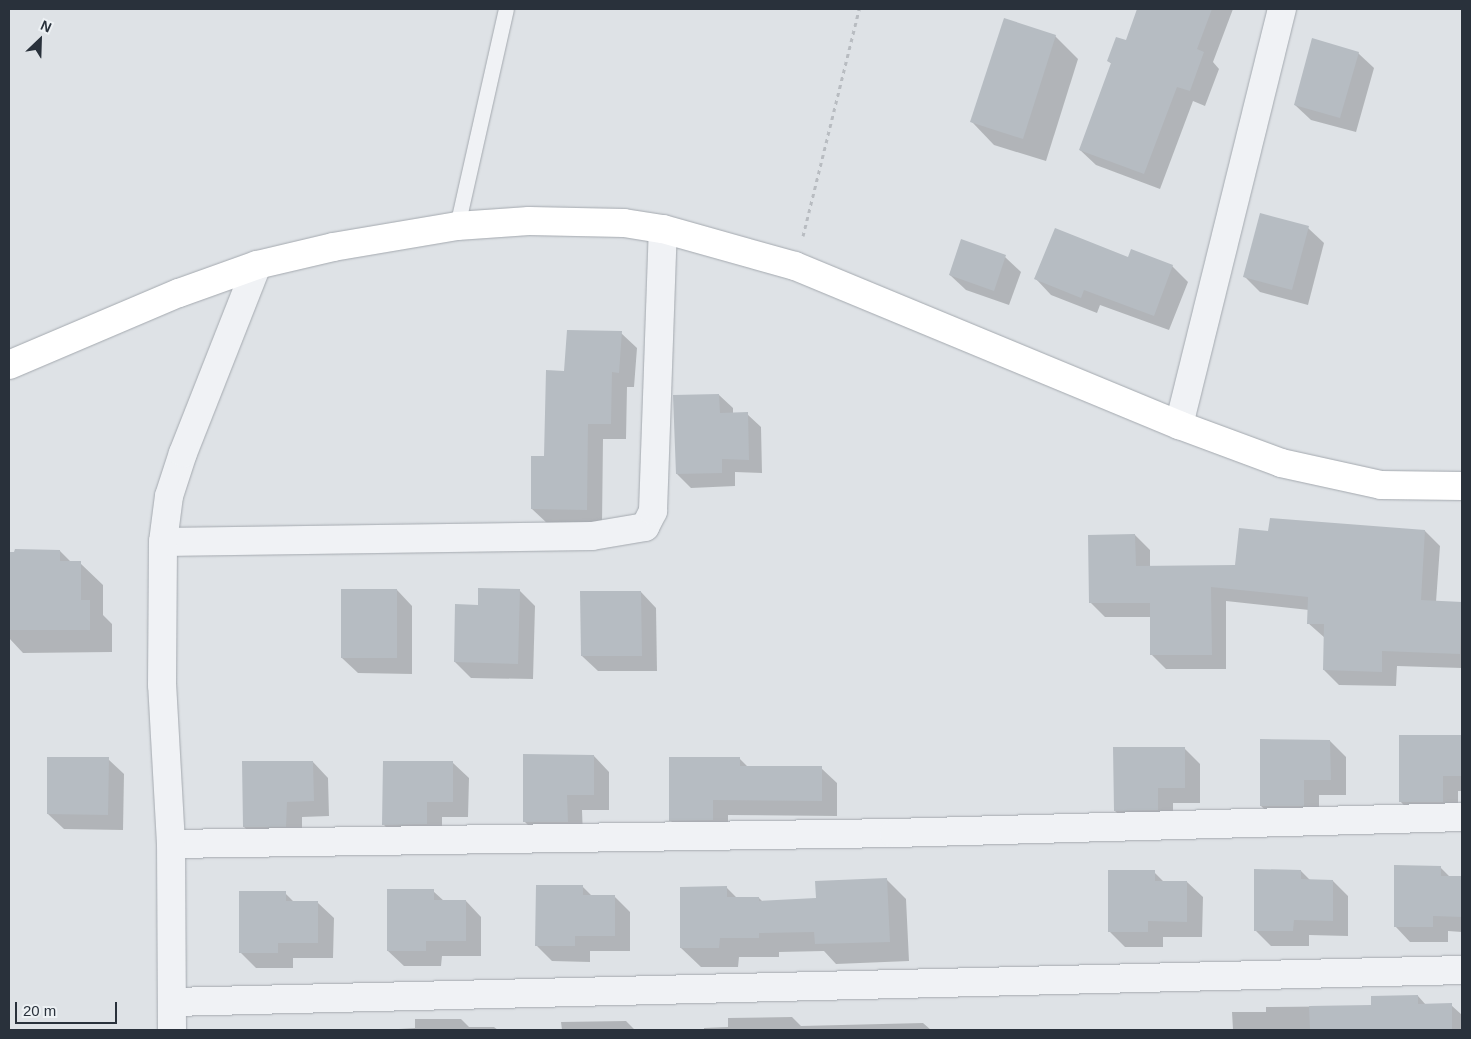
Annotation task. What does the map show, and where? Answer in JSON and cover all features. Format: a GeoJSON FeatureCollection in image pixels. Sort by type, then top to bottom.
{"type":"FeatureCollection","features":[{"type":"Feature","properties":{"kind":"main road"},"geometry":{"type":"LineString","coordinates":[[9,365],[179,293],[257,265],[370,240],[457,226],[575,220],[663,229],[795,266],[1179,426],[1281,463],[1340,478],[1381,485],[1462,486]]}},
{"type":"Feature","properties":{"kind":"street"},"geometry":{"type":"LineString","coordinates":[[1179,426],[1282,9]]}},
{"type":"Feature","properties":{"kind":"street"},"geometry":{"type":"LineString","coordinates":[[163,542],[592,536],[644,527],[653,511],[663,229]]}},
{"type":"Feature","properties":{"kind":"street"},"geometry":{"type":"LineString","coordinates":[[172,1030],[170,844],[162,685],[163,542],[169,496],[183,453],[257,265]]}},
{"type":"Feature","properties":{"kind":"street"},"geometry":{"type":"LineString","coordinates":[[170,844],[894,833],[1462,817]]}},
{"type":"Feature","properties":{"kind":"street"},"geometry":{"type":"LineString","coordinates":[[172,1002],[1462,970]]}},
{"type":"Feature","properties":{"kind":"lane"},"geometry":{"type":"LineString","coordinates":[[457,226],[506,9]]}},
{"type":"Feature","properties":{"kind":"path"},"geometry":{"type":"LineString","coordinates":[[795,266],[859,9]]}},
{"type":"Feature","properties":{"kind":"building"},"geometry":{"type":"Polygon","coordinates":[[[1137,9],[1212,9],[1197,49],[1204,52],[1190,91],[1177,87],[1144,174],[1079,150],[1111,63],[1107,61],[1116,37],[1126,40],[1137,9]]]}},
{"type":"Feature","properties":{"kind":"building"},"geometry":{"type":"Polygon","coordinates":[[[1004,18],[1056,35],[1023,139],[970,122],[1004,18]]]}},
{"type":"Feature","properties":{"kind":"building"},"geometry":{"type":"Polygon","coordinates":[[[1312,38],[1359,52],[1340,118],[1294,105],[1312,38]]]}},
{"type":"Feature","properties":{"kind":"building"},"geometry":{"type":"Polygon","coordinates":[[[1260,213],[1309,226],[1292,290],[1243,277],[1260,213]]]}},
{"type":"Feature","properties":{"kind":"building"},"geometry":{"type":"Polygon","coordinates":[[[1055,228],[1128,257],[1131,249],[1173,265],[1154,316],[1084,290],[1081,298],[1034,279],[1055,228]]]}},
{"type":"Feature","properties":{"kind":"building"},"geometry":{"type":"Polygon","coordinates":[[[961,239],[1006,255],[994,291],[949,275],[961,239]]]}},
{"type":"Feature","properties":{"kind":"building"},"geometry":{"type":"Polygon","coordinates":[[[567,330],[622,331],[619,373],[612,372],[611,424],[588,424],[587,510],[531,509],[531,456],[544,456],[546,370],[564,371],[567,330]]]}},
{"type":"Feature","properties":{"kind":"building"},"geometry":{"type":"Polygon","coordinates":[[[719,394],[720,413],[748,412],[749,460],[722,459],[722,473],[676,474],[673,395],[719,394]]]}},
{"type":"Feature","properties":{"kind":"building"},"geometry":{"type":"Polygon","coordinates":[[[1270,518],[1425,530],[1421,600],[1462,602],[1460,654],[1382,651],[1382,672],[1323,670],[1324,624],[1307,624],[1308,597],[1211,587],[1212,655],[1150,655],[1150,603],[1089,603],[1088,535],[1135,534],[1136,566],[1235,565],[1239,528],[1268,531],[1270,518]]]}},
{"type":"Feature","properties":{"kind":"building"},"geometry":{"type":"Polygon","coordinates":[[[15,549],[60,550],[60,561],[81,561],[81,600],[90,600],[90,630],[9,630],[9,552],[14,552],[15,549]]]}},
{"type":"Feature","properties":{"kind":"building"},"geometry":{"type":"Polygon","coordinates":[[[478,588],[520,589],[518,664],[454,662],[455,604],[478,605],[478,588]]]}},
{"type":"Feature","properties":{"kind":"building"},"geometry":{"type":"Polygon","coordinates":[[[341,589],[397,589],[397,658],[341,658],[341,589]]]}},
{"type":"Feature","properties":{"kind":"building"},"geometry":{"type":"Polygon","coordinates":[[[580,591],[641,591],[642,656],[581,656],[580,591]]]}},
{"type":"Feature","properties":{"kind":"building"},"geometry":{"type":"Polygon","coordinates":[[[1399,735],[1462,735],[1462,776],[1443,776],[1443,802],[1399,802],[1399,735]]]}},
{"type":"Feature","properties":{"kind":"building"},"geometry":{"type":"Polygon","coordinates":[[[1260,739],[1330,740],[1331,780],[1304,780],[1304,806],[1260,806],[1260,739]]]}},
{"type":"Feature","properties":{"kind":"building"},"geometry":{"type":"Polygon","coordinates":[[[1113,747],[1185,747],[1185,788],[1158,788],[1158,810],[1114,811],[1113,747]]]}},
{"type":"Feature","properties":{"kind":"building"},"geometry":{"type":"Polygon","coordinates":[[[523,754],[594,755],[594,795],[567,795],[568,822],[523,822],[523,754]]]}},
{"type":"Feature","properties":{"kind":"building"},"geometry":{"type":"Polygon","coordinates":[[[47,757],[109,757],[108,815],[47,814],[47,757]]]}},
{"type":"Feature","properties":{"kind":"building"},"geometry":{"type":"Polygon","coordinates":[[[669,757],[740,757],[740,766],[822,766],[822,801],[713,800],[713,820],[669,821],[669,757]]]}},
{"type":"Feature","properties":{"kind":"building"},"geometry":{"type":"Polygon","coordinates":[[[242,761],[313,761],[314,801],[287,802],[286,827],[243,827],[242,761]]]}},
{"type":"Feature","properties":{"kind":"building"},"geometry":{"type":"Polygon","coordinates":[[[383,761],[453,761],[453,802],[427,802],[427,824],[382,825],[383,761]]]}},
{"type":"Feature","properties":{"kind":"building"},"geometry":{"type":"Polygon","coordinates":[[[1394,865],[1441,866],[1441,876],[1462,876],[1462,917],[1433,916],[1433,927],[1394,927],[1394,865]]]}},
{"type":"Feature","properties":{"kind":"building"},"geometry":{"type":"Polygon","coordinates":[[[1254,869],[1301,870],[1301,879],[1333,880],[1333,921],[1294,920],[1293,931],[1254,931],[1254,869]]]}},
{"type":"Feature","properties":{"kind":"building"},"geometry":{"type":"Polygon","coordinates":[[[1108,870],[1155,870],[1155,881],[1187,881],[1187,922],[1148,921],[1148,932],[1108,932],[1108,870]]]}},
{"type":"Feature","properties":{"kind":"building"},"geometry":{"type":"Polygon","coordinates":[[[887,878],[890,942],[815,944],[814,932],[759,933],[759,938],[720,938],[719,948],[680,948],[680,887],[727,886],[727,897],[759,897],[759,901],[816,898],[815,881],[887,878]]]}},
{"type":"Feature","properties":{"kind":"building"},"geometry":{"type":"Polygon","coordinates":[[[536,885],[583,885],[583,895],[615,895],[615,936],[575,936],[575,946],[535,946],[536,885]]]}},
{"type":"Feature","properties":{"kind":"building"},"geometry":{"type":"Polygon","coordinates":[[[387,889],[434,889],[434,900],[466,900],[466,941],[426,941],[426,951],[387,951],[387,889]]]}},
{"type":"Feature","properties":{"kind":"building"},"geometry":{"type":"Polygon","coordinates":[[[239,891],[286,891],[286,901],[318,901],[318,943],[278,943],[278,953],[239,953],[239,891]]]}},
{"type":"Feature","properties":{"kind":"building"},"geometry":{"type":"Polygon","coordinates":[[[1418,995],[1418,1004],[1452,1003],[1452,1030],[1310,1030],[1309,1006],[1371,1005],[1371,996],[1418,995]]]}}]}
